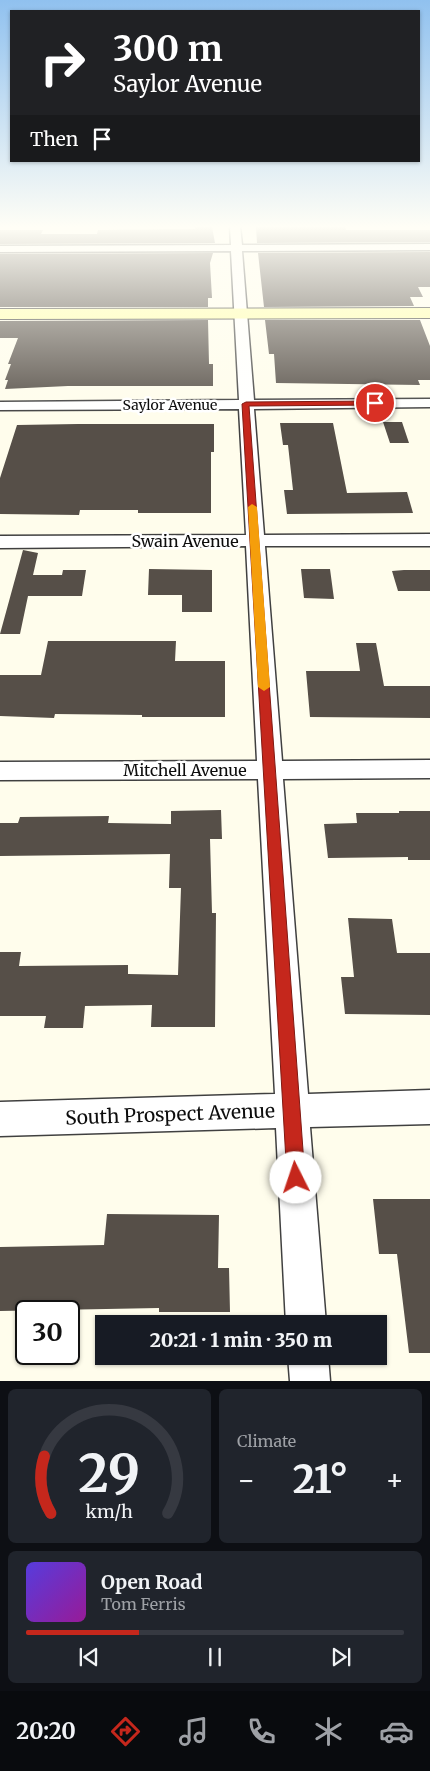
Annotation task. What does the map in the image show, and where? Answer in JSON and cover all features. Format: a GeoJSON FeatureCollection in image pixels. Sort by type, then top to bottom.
{"type":"FeatureCollection","features":[{"type":"Feature","properties":{"kind":"street"},"geometry":{"type":"LineString","coordinates":[[239,290],[305,1315]]}},
{"type":"Feature","properties":{"kind":"street"},"geometry":{"type":"LineString","coordinates":[[0,314],[430,313]]}},
{"type":"Feature","properties":{"kind":"street","name":"Saylor Avenue"},"geometry":{"type":"LineString","coordinates":[[0,406],[430,403]]}},
{"type":"Feature","properties":{"kind":"street","name":"Swain Avenue"},"geometry":{"type":"LineString","coordinates":[[0,542],[430,540]]}},
{"type":"Feature","properties":{"kind":"street","name":"Mitchell Avenue"},"geometry":{"type":"LineString","coordinates":[[0,771],[430,769]]}},
{"type":"Feature","properties":{"kind":"street","name":"South Prospect Avenue"},"geometry":{"type":"LineString","coordinates":[[0,1119],[430,1107]]}},
{"type":"Feature","properties":{"kind":"street"},"geometry":{"type":"LineString","coordinates":[[309,1365],[310,1381]]}},
{"type":"Feature","properties":{"kind":"building"},"geometry":{"type":"Polygon","coordinates":[[[0,290],[212,290],[212,298],[208,298],[208,307],[0,307],[0,290]]]}},
{"type":"Feature","properties":{"kind":"building"},"geometry":{"type":"Polygon","coordinates":[[[262,290],[420,290],[423,297],[410,297],[414,306],[264,307],[262,290]]]}},
{"type":"Feature","properties":{"kind":"building"},"geometry":{"type":"Polygon","coordinates":[[[208,320],[209,364],[213,364],[213,386],[68,386],[5,389],[8,380],[5,380],[11,364],[8,364],[18,338],[0,338],[0,321],[208,320]]]}},
{"type":"Feature","properties":{"kind":"building"},"geometry":{"type":"Polygon","coordinates":[[[265,320],[420,320],[430,346],[430,380],[418,380],[420,385],[276,383],[274,354],[269,354],[265,320]]]}},
{"type":"Feature","properties":{"kind":"building"},"geometry":{"type":"Polygon","coordinates":[[[383,422],[402,422],[409,443],[390,443],[383,422]]]}},
{"type":"Feature","properties":{"kind":"building"},"geometry":{"type":"Polygon","coordinates":[[[280,423],[333,423],[347,493],[407,492],[413,513],[287,514],[284,490],[293,490],[288,445],[283,445],[280,423]]]}},
{"type":"Feature","properties":{"kind":"building"},"geometry":{"type":"Polygon","coordinates":[[[214,424],[214,452],[211,452],[211,513],[138,513],[138,510],[80,510],[79,515],[0,514],[0,478],[17,425],[214,424]]]}},
{"type":"Feature","properties":{"kind":"building"},"geometry":{"type":"Polygon","coordinates":[[[23,550],[38,553],[33,575],[62,575],[63,570],[86,570],[82,596],[28,596],[20,634],[0,634],[23,550]]]}},
{"type":"Feature","properties":{"kind":"building"},"geometry":{"type":"Polygon","coordinates":[[[149,569],[212,570],[212,612],[182,612],[182,595],[148,595],[149,569]]]}},
{"type":"Feature","properties":{"kind":"building"},"geometry":{"type":"Polygon","coordinates":[[[301,569],[330,569],[334,599],[304,598],[301,569]]]}},
{"type":"Feature","properties":{"kind":"building"},"geometry":{"type":"Polygon","coordinates":[[[430,570],[430,591],[398,591],[392,571],[430,570]]]}},
{"type":"Feature","properties":{"kind":"building"},"geometry":{"type":"Polygon","coordinates":[[[48,641],[176,641],[175,661],[225,661],[225,717],[55,714],[54,718],[0,716],[0,675],[41,675],[48,641]]]}},
{"type":"Feature","properties":{"kind":"building"},"geometry":{"type":"Polygon","coordinates":[[[356,643],[376,643],[384,686],[430,686],[430,718],[310,717],[306,671],[360,671],[356,643]]]}},
{"type":"Feature","properties":{"kind":"building"},"geometry":{"type":"Polygon","coordinates":[[[221,810],[222,839],[210,839],[212,913],[216,913],[215,1027],[151,1027],[152,1005],[85,1006],[83,1028],[44,1028],[46,1016],[0,1016],[0,952],[21,952],[19,966],[128,965],[128,974],[178,975],[181,888],[169,888],[170,854],[0,856],[0,823],[18,823],[20,817],[109,816],[108,823],[171,824],[171,811],[221,810]]]}},
{"type":"Feature","properties":{"kind":"building"},"geometry":{"type":"Polygon","coordinates":[[[399,811],[430,811],[430,860],[408,860],[408,857],[328,858],[324,824],[357,823],[356,813],[399,813],[399,811]]]}},
{"type":"Feature","properties":{"kind":"building"},"geometry":{"type":"Polygon","coordinates":[[[348,918],[392,919],[397,953],[430,953],[430,1015],[345,1014],[341,977],[354,977],[348,918]]]}},
{"type":"Feature","properties":{"kind":"building"},"geometry":{"type":"Polygon","coordinates":[[[373,1199],[430,1199],[430,1353],[409,1353],[397,1254],[379,1254],[373,1199]]]}},
{"type":"Feature","properties":{"kind":"building"},"geometry":{"type":"Polygon","coordinates":[[[107,1214],[219,1215],[218,1268],[229,1268],[230,1312],[159,1312],[159,1308],[80,1309],[80,1300],[15,1300],[15,1311],[0,1311],[0,1247],[104,1245],[107,1214]]]}},
{"type":"Feature","properties":{"kind":"slow traffic"},"geometry":{"type":"LineString","coordinates":[[252,507],[264,687]]}},
{"type":"Feature","properties":{"kind":"route"},"geometry":{"type":"LineString","coordinates":[[296,1178],[246,404],[375,403]]}}]}
